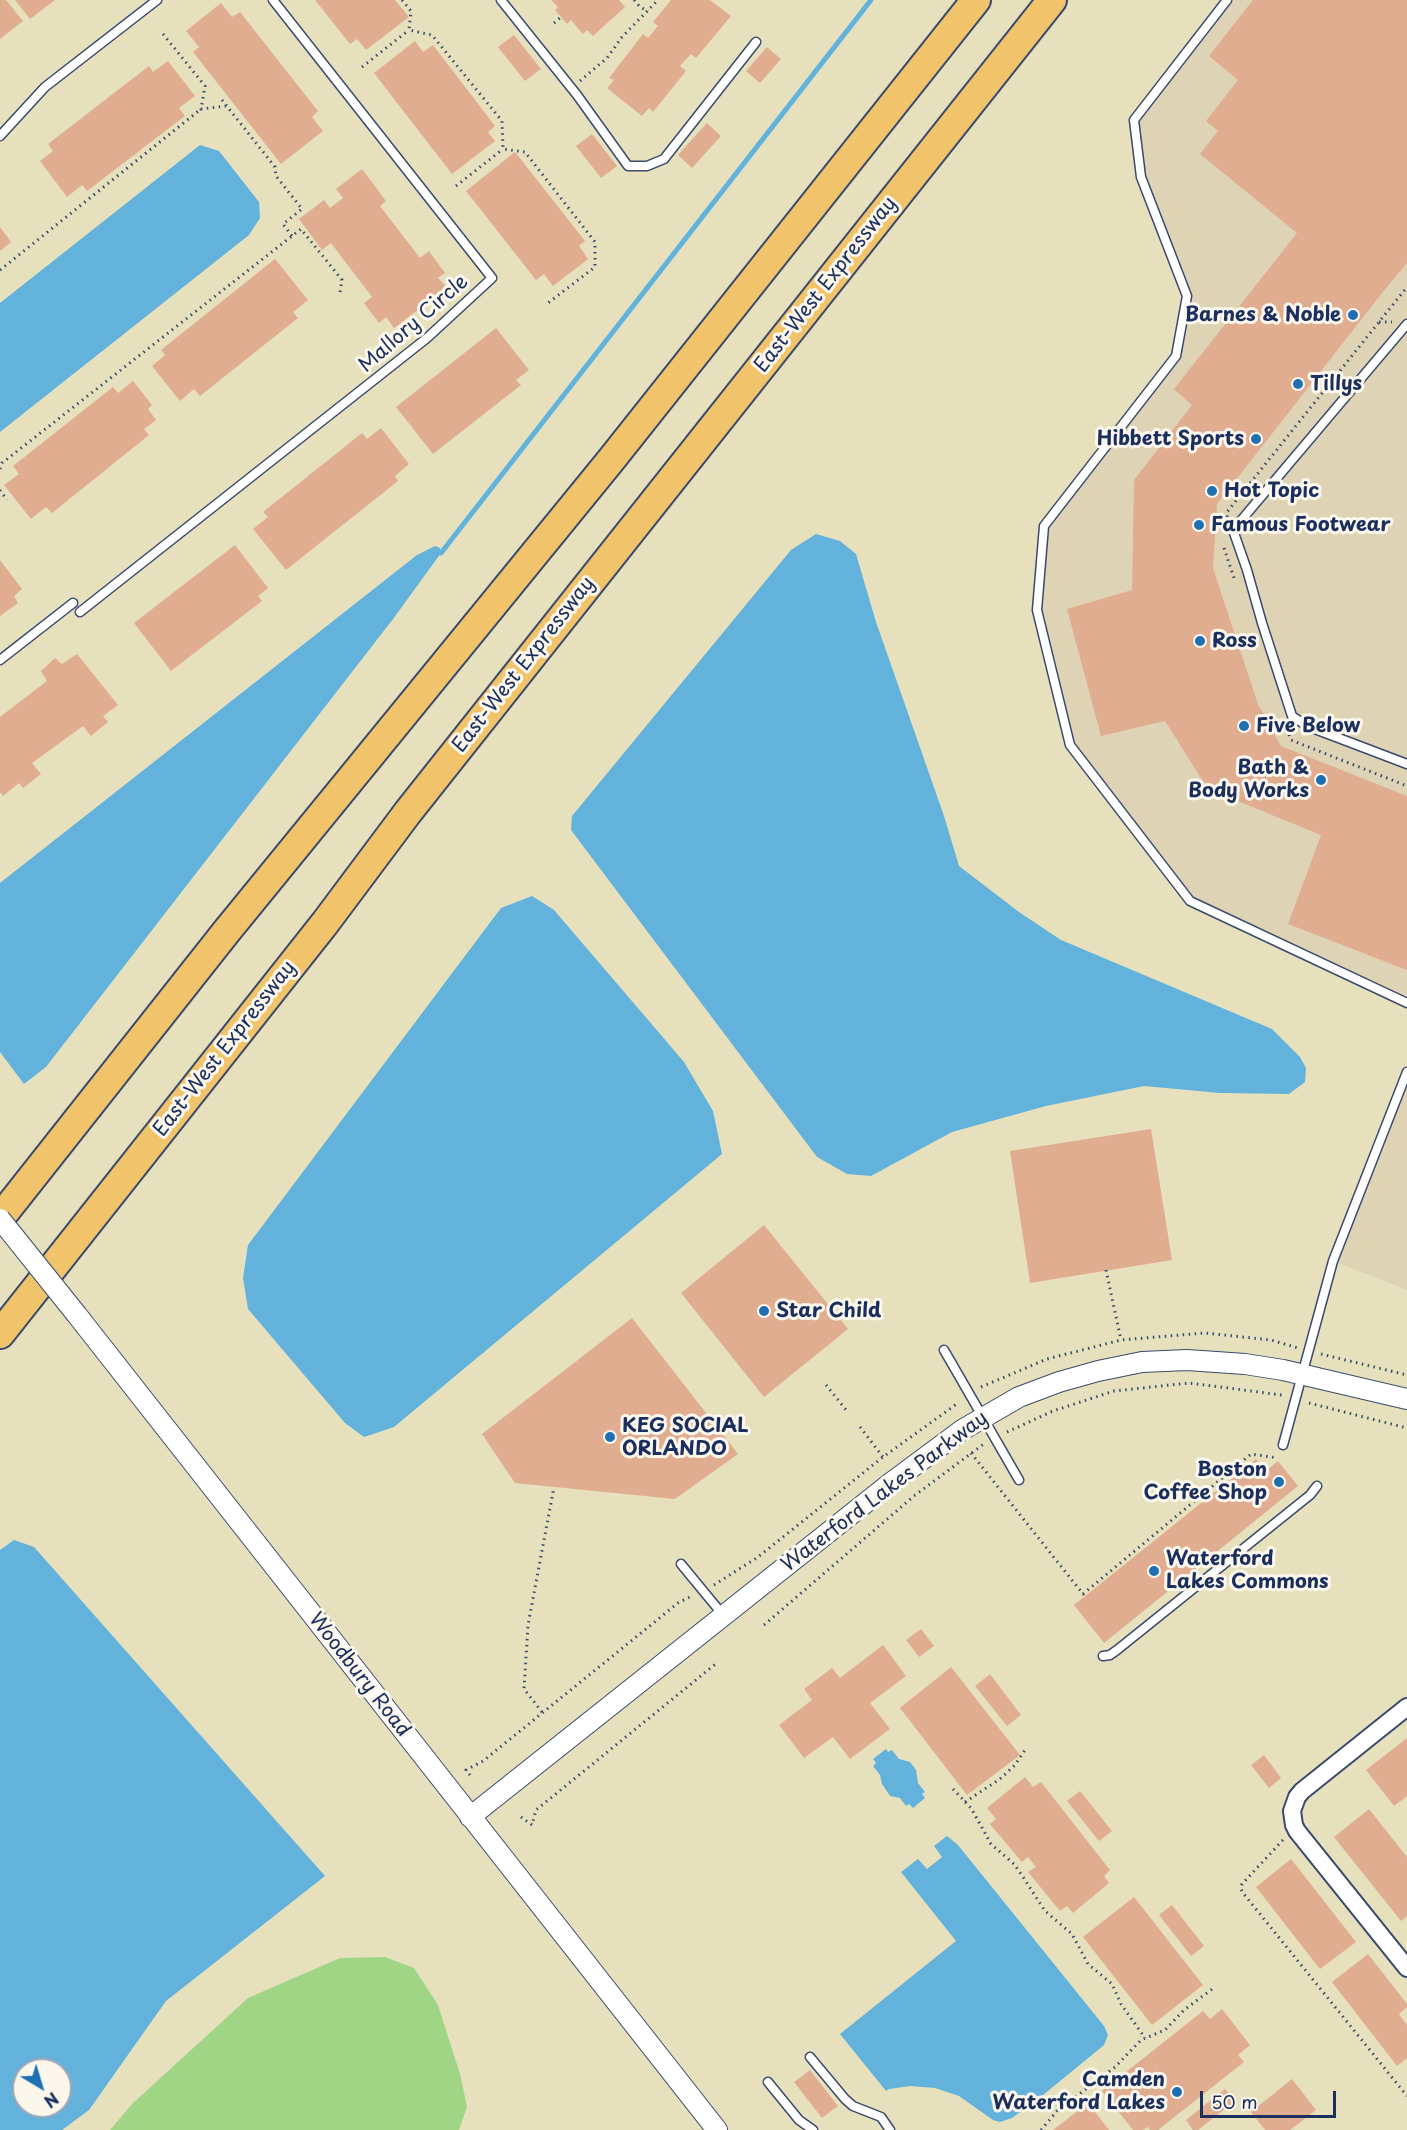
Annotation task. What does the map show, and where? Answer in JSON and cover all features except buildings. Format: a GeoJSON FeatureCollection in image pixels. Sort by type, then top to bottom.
{"type":"FeatureCollection","features":[{"type":"Feature","properties":{"kind":"highway"},"geometry":{"type":"LineString","coordinates":[[0,1218],[233,922],[611,460],[976,0]]}},
{"type":"Feature","properties":{"kind":"highway","name":"East-West Expressway"},"geometry":{"type":"LineString","coordinates":[[0,1334],[325,923],[408,812],[1052,0]]}},
{"type":"Feature","properties":{"kind":"street","name":"Woodbury Road"},"geometry":{"type":"LineString","coordinates":[[0,1218],[717,2130]]}},
{"type":"Feature","properties":{"kind":"street","name":"Waterford Lakes Parkway"},"geometry":{"type":"LineString","coordinates":[[470,1817],[888,1485],[981,1417],[1019,1397],[1059,1382],[1142,1362],[1208,1360],[1302,1374],[1407,1399]]}},
{"type":"Feature","properties":{"kind":"street"},"geometry":{"type":"LineString","coordinates":[[1407,1707],[1302,1791],[1292,1811],[1294,1825],[1298,1831],[1407,1968]]}},
{"type":"Feature","properties":{"kind":"lane"},"geometry":{"type":"LineString","coordinates":[[0,136],[45,87],[157,0]]}},
{"type":"Feature","properties":{"kind":"lane","name":"Mallory Circle"},"geometry":{"type":"LineString","coordinates":[[80,612],[374,381],[447,320],[492,278],[273,0]]}},
{"type":"Feature","properties":{"kind":"lane"},"geometry":{"type":"LineString","coordinates":[[501,0],[571,87],[628,166],[647,166],[664,159],[756,42]]}},
{"type":"Feature","properties":{"kind":"lane"},"geometry":{"type":"LineString","coordinates":[[1227,0],[1134,120],[1141,177],[1187,296],[1176,356],[1044,526],[1037,610],[1070,745],[1190,902],[1407,1003]]}},
{"type":"Feature","properties":{"kind":"lane"},"geometry":{"type":"LineString","coordinates":[[1407,324],[1233,530],[1292,716],[1307,726],[1407,764]]}},
{"type":"Feature","properties":{"kind":"lane"},"geometry":{"type":"LineString","coordinates":[[0,660],[73,603]]}},
{"type":"Feature","properties":{"kind":"lane"},"geometry":{"type":"LineString","coordinates":[[1283,1445],[1333,1261],[1407,1072]]}},
{"type":"Feature","properties":{"kind":"lane"},"geometry":{"type":"LineString","coordinates":[[944,1350],[1019,1480]]}},
{"type":"Feature","properties":{"kind":"lane"},"geometry":{"type":"LineString","coordinates":[[1103,1656],[1117,1650],[1310,1495],[1317,1486]]}},
{"type":"Feature","properties":{"kind":"lane"},"geometry":{"type":"LineString","coordinates":[[681,1564],[723,1616]]}},
{"type":"Feature","properties":{"kind":"lane"},"geometry":{"type":"LineString","coordinates":[[810,2057],[845,2099],[853,2106],[881,2117],[890,2130]]}},
{"type":"Feature","properties":{"kind":"lane"},"geometry":{"type":"LineString","coordinates":[[768,2082],[799,2120],[813,2130]]}},
{"type":"Feature","properties":{"kind":"path"},"geometry":{"type":"LineString","coordinates":[[362,67],[408,30],[411,11],[402,0]]}},
{"type":"Feature","properties":{"kind":"path"},"geometry":{"type":"LineString","coordinates":[[634,0],[648,11]]}},
{"type":"Feature","properties":{"kind":"path"},"geometry":{"type":"LineString","coordinates":[[571,87],[607,58],[622,37],[658,0]]}},
{"type":"Feature","properties":{"kind":"path"},"geometry":{"type":"LineString","coordinates":[[554,23],[561,17]]}},
{"type":"Feature","properties":{"kind":"path"},"geometry":{"type":"LineString","coordinates":[[408,30],[432,35],[502,121],[503,149]]}},
{"type":"Feature","properties":{"kind":"path"},"geometry":{"type":"LineString","coordinates":[[163,34],[205,86],[201,109]]}},
{"type":"Feature","properties":{"kind":"path"},"geometry":{"type":"LineString","coordinates":[[222,100],[274,167],[276,176],[302,209],[283,224],[292,236]]}},
{"type":"Feature","properties":{"kind":"path"},"geometry":{"type":"LineString","coordinates":[[0,270],[201,109],[226,106]]}},
{"type":"Feature","properties":{"kind":"path"},"geometry":{"type":"LineString","coordinates":[[456,186],[503,149],[525,152],[595,242],[595,267],[548,303]]}},
{"type":"Feature","properties":{"kind":"path"},"geometry":{"type":"LineString","coordinates":[[0,469],[2,463],[301,229],[342,280],[340,292]]}},
{"type":"Feature","properties":{"kind":"path"},"geometry":{"type":"LineString","coordinates":[[1226,522],[1227,512],[1407,286]]}},
{"type":"Feature","properties":{"kind":"path"},"geometry":{"type":"LineString","coordinates":[[0,490],[7,500]]}},
{"type":"Feature","properties":{"kind":"path"},"geometry":{"type":"LineString","coordinates":[[1225,541],[1224,551],[1236,584]]}},
{"type":"Feature","properties":{"kind":"path"},"geometry":{"type":"LineString","coordinates":[[1287,729],[1291,740],[1407,786]]}},
{"type":"Feature","properties":{"kind":"path"},"geometry":{"type":"LineString","coordinates":[[1106,1270],[1120,1340]]}},
{"type":"Feature","properties":{"kind":"path"},"geometry":{"type":"LineString","coordinates":[[764,1625],[914,1496],[971,1453],[994,1438],[1053,1411],[1114,1391],[1189,1383],[1271,1392],[1407,1428]]}},
{"type":"Feature","properties":{"kind":"path"},"geometry":{"type":"LineString","coordinates":[[826,1385],[847,1411]]}},
{"type":"Feature","properties":{"kind":"path"},"geometry":{"type":"LineString","coordinates":[[860,1427],[883,1456]]}},
{"type":"Feature","properties":{"kind":"path"},"geometry":{"type":"LineString","coordinates":[[971,1453],[1083,1594],[1251,1454],[1278,1458]]}},
{"type":"Feature","properties":{"kind":"path"},"geometry":{"type":"LineString","coordinates":[[542,1712],[524,1689],[528,1625],[554,1487]]}},
{"type":"Feature","properties":{"kind":"path"},"geometry":{"type":"LineString","coordinates":[[521,1817],[532,1825],[536,1810],[718,1662]]}},
{"type":"Feature","properties":{"kind":"path"},"geometry":{"type":"LineString","coordinates":[[965,1802],[1000,1779],[1015,1765],[1025,1750]]}},
{"type":"Feature","properties":{"kind":"path"},"geometry":{"type":"LineString","coordinates":[[466,1770],[470,1775]]}},
{"type":"Feature","properties":{"kind":"path"},"geometry":{"type":"LineString","coordinates":[[954,1789],[978,1818],[991,1844],[1014,1864],[1045,1911],[1072,1934],[1088,1964],[1112,1984],[1125,2010],[1145,2037]]}},
{"type":"Feature","properties":{"kind":"path"},"geometry":{"type":"LineString","coordinates":[[1284,1835],[1282,1842],[1242,1884],[1241,1889],[1407,2096]]}},
{"type":"Feature","properties":{"kind":"path"},"geometry":{"type":"LineString","coordinates":[[1041,2130],[1057,2111],[1115,2067],[1145,2037],[1165,2030],[1184,2010],[1215,1987]]}},
{"type":"Feature","properties":{"kind":"shaded area"},"geometry":{"type":"Polygon","coordinates":[[[1227,0],[1407,0],[1407,1003],[1190,901],[1070,745],[1037,610],[1044,526],[1176,356],[1187,296],[1141,177],[1134,120],[1227,0]]]}},
{"type":"Feature","properties":{"kind":"shaded area"},"geometry":{"type":"Polygon","coordinates":[[[1407,1072],[1407,1290],[1333,1261],[1407,1072]]]}},
{"type":"Feature","properties":{"kind":"green space"},"geometry":{"type":"Polygon","coordinates":[[[385,1957],[414,1968],[438,2005],[460,2074],[467,2107],[459,2130],[110,2130],[132,2104],[248,1998],[340,1958],[385,1957]]]}},
{"type":"Feature","properties":{"kind":"water"},"geometry":{"type":"Polygon","coordinates":[[[200,145],[219,151],[259,202],[260,218],[249,235],[0,432],[0,303],[200,145]]]}},
{"type":"Feature","properties":{"kind":"water"},"geometry":{"type":"Polygon","coordinates":[[[816,534],[840,541],[856,554],[876,622],[944,816],[959,866],[1019,912],[1061,940],[1272,1029],[1300,1057],[1306,1068],[1305,1082],[1289,1094],[1220,1093],[1144,1086],[1046,1106],[952,1132],[871,1176],[847,1174],[817,1157],[571,830],[572,816],[791,550],[816,534]]]}},
{"type":"Feature","properties":{"kind":"water"},"geometry":{"type":"Polygon","coordinates":[[[435,546],[440,548],[441,553],[393,619],[46,1067],[24,1084],[0,1052],[0,883],[417,555],[435,546]]]}},
{"type":"Feature","properties":{"kind":"water"},"geometry":{"type":"Polygon","coordinates":[[[532,896],[554,910],[684,1062],[713,1111],[722,1154],[394,1427],[364,1437],[345,1423],[248,1309],[243,1278],[248,1245],[501,908],[532,896]]]}},
{"type":"Feature","properties":{"kind":"water"},"geometry":{"type":"Polygon","coordinates":[[[14,1540],[34,1547],[325,1876],[166,2001],[89,2110],[62,2130],[0,2130],[0,1550],[14,1540]]]}},
{"type":"Feature","properties":{"kind":"water"},"geometry":{"type":"Polygon","coordinates":[[[886,1749],[888,1752],[892,1750],[899,1759],[910,1762],[916,1770],[918,1783],[925,1792],[922,1794],[925,1798],[913,1808],[909,1804],[906,1806],[900,1798],[890,1796],[873,1766],[876,1763],[873,1759],[886,1749]]]}},
{"type":"Feature","properties":{"kind":"water"},"geometry":{"type":"Polygon","coordinates":[[[947,1836],[958,1845],[1104,2026],[1108,2035],[1104,2045],[1037,2100],[1012,2118],[1000,2122],[993,2120],[959,2096],[935,2088],[910,2086],[886,2091],[840,2034],[956,1941],[901,1872],[918,1859],[927,1869],[942,1857],[934,1846],[947,1836]]]}},
{"type":"Feature","properties":{"kind":"waterway"},"geometry":{"type":"LineString","coordinates":[[441,553],[871,0]]}},
{"type":"Feature","properties":{"kind":"place","name":"Barnes & Noble"},"geometry":{"type":"Point","coordinates":[1353,315]}},
{"type":"Feature","properties":{"kind":"place","name":"Tillys"},"geometry":{"type":"Point","coordinates":[1298,384]}},
{"type":"Feature","properties":{"kind":"place","name":"Hibbett Sports"},"geometry":{"type":"Point","coordinates":[1256,439]}},
{"type":"Feature","properties":{"kind":"place","name":"Hot Topic"},"geometry":{"type":"Point","coordinates":[1212,491]}},
{"type":"Feature","properties":{"kind":"place","name":"Famous Footwear"},"geometry":{"type":"Point","coordinates":[1199,525]}},
{"type":"Feature","properties":{"kind":"place","name":"Ross"},"geometry":{"type":"Point","coordinates":[1200,641]}},
{"type":"Feature","properties":{"kind":"place","name":"Five Below"},"geometry":{"type":"Point","coordinates":[1244,726]}},
{"type":"Feature","properties":{"kind":"place","name":"Bath & Body Works"},"geometry":{"type":"Point","coordinates":[1321,780]}},
{"type":"Feature","properties":{"kind":"place","name":"Star Child"},"geometry":{"type":"Point","coordinates":[764,1311]}},
{"type":"Feature","properties":{"kind":"place","name":"KEG SOCIAL ORLANDO"},"geometry":{"type":"Point","coordinates":[610,1437]}},
{"type":"Feature","properties":{"kind":"place","name":"Boston Coffee Shop"},"geometry":{"type":"Point","coordinates":[1279,1482]}},
{"type":"Feature","properties":{"kind":"place","name":"Waterford Lakes Commons"},"geometry":{"type":"Point","coordinates":[1154,1571]}},
{"type":"Feature","properties":{"kind":"place","name":"Camden Waterford Lakes"},"geometry":{"type":"Point","coordinates":[1177,2092]}}]}
